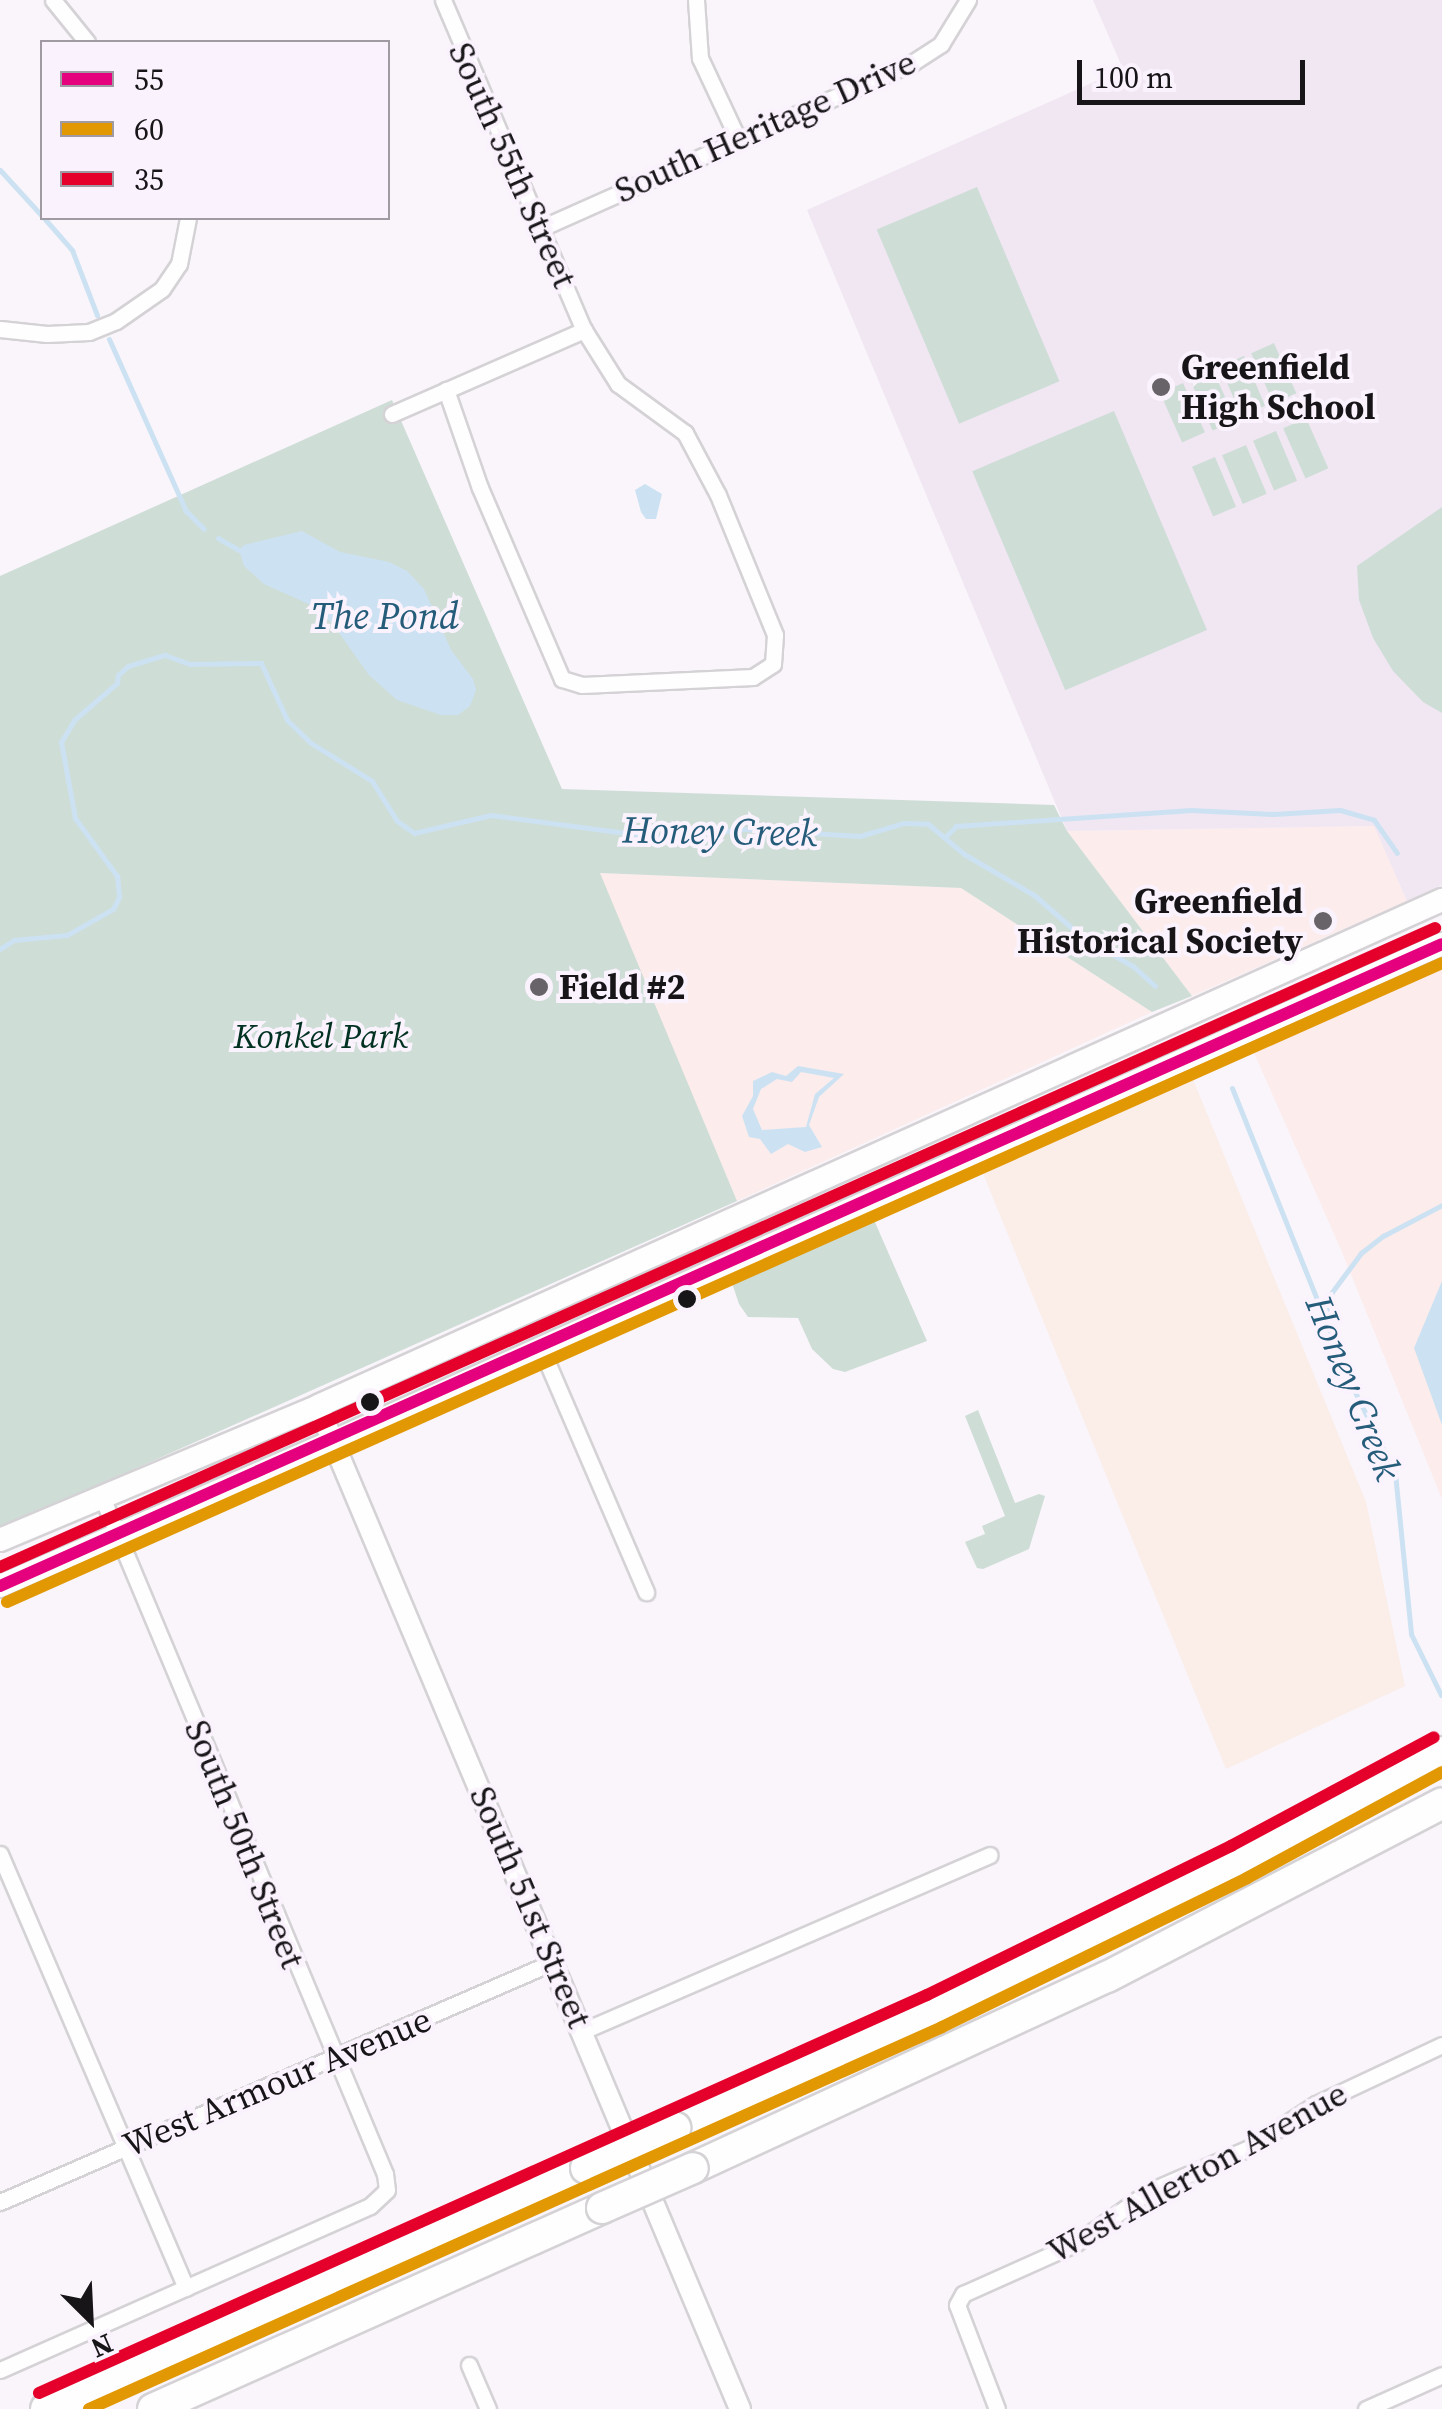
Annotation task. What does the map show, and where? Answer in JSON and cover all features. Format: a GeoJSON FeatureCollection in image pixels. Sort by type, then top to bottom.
{"type":"FeatureCollection","features":[{"type":"Feature","properties":{"kind":"highway"},"geometry":{"type":"LineString","coordinates":[[46,2409],[1060,1952],[1442,1752]]}},
{"type":"Feature","properties":{"kind":"highway"},"geometry":{"type":"LineString","coordinates":[[153,2409],[1091,1985],[1442,1802]]}},
{"type":"Feature","properties":{"kind":"highway"},"geometry":{"type":"LineString","coordinates":[[197,2409],[233,2392],[245,2368]]}},
{"type":"Feature","properties":{"kind":"main road"},"geometry":{"type":"LineString","coordinates":[[0,1540],[318,1406],[1442,900]]}},
{"type":"Feature","properties":{"kind":"main road"},"geometry":{"type":"LineString","coordinates":[[0,1586],[334,1442],[1442,944]]}},
{"type":"Feature","properties":{"kind":"street"},"geometry":{"type":"LineString","coordinates":[[54,0],[85,40]]}},
{"type":"Feature","properties":{"kind":"street","name":"South 55th Street"},"geometry":{"type":"LineString","coordinates":[[444,0],[584,330],[618,384],[685,433],[718,495],[775,634],[773,664],[753,677],[582,685],[562,679],[480,488],[446,390]]}},
{"type":"Feature","properties":{"kind":"street"},"geometry":{"type":"LineString","coordinates":[[696,0],[700,58],[738,139]]}},
{"type":"Feature","properties":{"kind":"street","name":"South Heritage Drive"},"geometry":{"type":"LineString","coordinates":[[541,228],[912,63],[940,44],[968,0]]}},
{"type":"Feature","properties":{"kind":"street"},"geometry":{"type":"LineString","coordinates":[[0,328],[61,334],[89,332],[116,322],[162,288],[179,264],[188,220]]}},
{"type":"Feature","properties":{"kind":"street"},"geometry":{"type":"LineString","coordinates":[[392,414],[584,330]]}},
{"type":"Feature","properties":{"kind":"street"},"geometry":{"type":"LineString","coordinates":[[541,1348],[646,1592]]}},
{"type":"Feature","properties":{"kind":"street","name":"South 51st Street"},"geometry":{"type":"LineString","coordinates":[[318,1406],[740,2409]]}},
{"type":"Feature","properties":{"kind":"street","name":"South 50th Street"},"geometry":{"type":"LineString","coordinates":[[102,1496],[333,2059],[385,2174],[387,2190],[370,2206],[186,2288]]}},
{"type":"Feature","properties":{"kind":"street"},"geometry":{"type":"LineString","coordinates":[[0,1854],[186,2288],[0,2370]]}},
{"type":"Feature","properties":{"kind":"street"},"geometry":{"type":"LineString","coordinates":[[584,2031],[990,1854]]}},
{"type":"Feature","properties":{"kind":"street","name":"West Armour Avenue"},"geometry":{"type":"LineString","coordinates":[[0,2202],[554,1962]]}},
{"type":"Feature","properties":{"kind":"street","name":"West Allerton Avenue"},"geometry":{"type":"LineString","coordinates":[[997,2409],[957,2304],[975,2286],[1075,2244],[1148,2192],[1248,2148],[1316,2104],[1442,2044]]}},
{"type":"Feature","properties":{"kind":"street"},"geometry":{"type":"LineString","coordinates":[[469,2365],[488,2409]]}},
{"type":"Feature","properties":{"kind":"street"},"geometry":{"type":"LineString","coordinates":[[1366,2409],[1442,2376]]}},
{"type":"Feature","properties":{"kind":"shaded area","name":"Greenfield High School"},"geometry":{"type":"Polygon","coordinates":[[[1093,0],[1442,0],[1442,885],[1407,901],[1374,826],[1067,831],[807,210],[1123,69],[1093,0]]]}},
{"type":"Feature","properties":{"kind":"shaded area"},"geometry":{"type":"Polygon","coordinates":[[[1375,826],[1407,901],[1192,996],[1067,831],[1375,826]]]}},
{"type":"Feature","properties":{"kind":"shaded area"},"geometry":{"type":"Polygon","coordinates":[[[599,873],[961,888],[1152,1012],[737,1201],[599,873]]]}},
{"type":"Feature","properties":{"kind":"shaded area"},"geometry":{"type":"Polygon","coordinates":[[[1442,959],[1442,1499],[1342,1252],[1251,1046],[1442,959]]]}},
{"type":"Feature","properties":{"kind":"shaded area"},"geometry":{"type":"Polygon","coordinates":[[[1190,1072],[1366,1502],[1405,1686],[1226,1769],[980,1166],[1190,1072]]]}},
{"type":"Feature","properties":{"kind":"green space"},"geometry":{"type":"Polygon","coordinates":[[[977,187],[1059,381],[959,424],[877,230],[977,187]]]}},
{"type":"Feature","properties":{"kind":"green space"},"geometry":{"type":"Polygon","coordinates":[[[1274,343],[1296,393],[1274,403],[1251,353],[1274,343]]]}},
{"type":"Feature","properties":{"kind":"green space"},"geometry":{"type":"Polygon","coordinates":[[[1244,356],[1265,406],[1241,416],[1220,366],[1244,356]]]}},
{"type":"Feature","properties":{"kind":"green space"},"geometry":{"type":"Polygon","coordinates":[[[1213,370],[1235,420],[1213,430],[1190,380],[1213,370]]]}},
{"type":"Feature","properties":{"kind":"green space"},"geometry":{"type":"Polygon","coordinates":[[[1183,383],[1205,432],[1182,442],[1160,393],[1183,383]]]}},
{"type":"Feature","properties":{"kind":"green space","name":"Konkel Park"},"geometry":{"type":"Polygon","coordinates":[[[392,400],[562,789],[1054,805],[1067,831],[1192,996],[1152,1012],[961,888],[600,873],[737,1201],[0,1529],[0,576],[392,400]]]}},
{"type":"Feature","properties":{"kind":"green space"},"geometry":{"type":"Polygon","coordinates":[[[1114,411],[1207,630],[1065,690],[972,471],[1114,411]]]}},
{"type":"Feature","properties":{"kind":"green space"},"geometry":{"type":"Polygon","coordinates":[[[1306,418],[1328,468],[1306,478],[1283,428],[1306,418]]]}},
{"type":"Feature","properties":{"kind":"green space"},"geometry":{"type":"Polygon","coordinates":[[[1276,431],[1297,481],[1274,490],[1253,441],[1276,431]]]}},
{"type":"Feature","properties":{"kind":"green space"},"geometry":{"type":"Polygon","coordinates":[[[1246,445],[1267,494],[1243,504],[1222,455],[1246,445]]]}},
{"type":"Feature","properties":{"kind":"green space"},"geometry":{"type":"Polygon","coordinates":[[[1215,457],[1236,507],[1213,516],[1192,467],[1215,457]]]}},
{"type":"Feature","properties":{"kind":"green space"},"geometry":{"type":"Polygon","coordinates":[[[1442,507],[1442,713],[1423,702],[1393,671],[1373,638],[1359,600],[1357,566],[1442,507]]]}},
{"type":"Feature","properties":{"kind":"green space"},"geometry":{"type":"Polygon","coordinates":[[[874,1220],[927,1341],[845,1372],[833,1369],[812,1349],[798,1318],[748,1317],[732,1283],[874,1220]]]}},
{"type":"Feature","properties":{"kind":"green space"},"geometry":{"type":"Polygon","coordinates":[[[978,1410],[1015,1503],[1039,1494],[1045,1496],[1029,1549],[983,1569],[977,1568],[965,1542],[985,1534],[982,1526],[1005,1516],[965,1416],[978,1410]]]}},
{"type":"Feature","properties":{"kind":"water"},"geometry":{"type":"Polygon","coordinates":[[[645,484],[662,494],[656,519],[646,519],[641,512],[635,490],[645,484]]]}},
{"type":"Feature","properties":{"kind":"water","name":"The Pond"},"geometry":{"type":"Polygon","coordinates":[[[302,531],[340,552],[389,562],[407,571],[424,589],[451,650],[473,679],[476,690],[470,706],[458,715],[441,715],[397,700],[369,675],[332,623],[313,606],[264,584],[244,566],[239,550],[244,545],[302,531]]]}},
{"type":"Feature","properties":{"kind":"water"},"geometry":{"type":"Polygon","coordinates":[[[798,1066],[844,1074],[819,1097],[809,1125],[822,1147],[805,1152],[788,1144],[771,1154],[760,1139],[749,1137],[742,1116],[753,1096],[753,1081],[772,1072],[786,1076],[798,1066]],[[801,1072],[792,1082],[777,1079],[761,1089],[753,1109],[762,1130],[806,1127],[815,1094],[834,1078],[801,1072]]]}},
{"type":"Feature","properties":{"kind":"water"},"geometry":{"type":"Polygon","coordinates":[[[1442,1281],[1442,1425],[1414,1348],[1442,1281]]]}},
{"type":"Feature","properties":{"kind":"waterway"},"geometry":{"type":"LineString","coordinates":[[0,170],[40,214]]}},
{"type":"Feature","properties":{"kind":"waterway"},"geometry":{"type":"LineString","coordinates":[[46,220],[72,250],[97,315]]}},
{"type":"Feature","properties":{"kind":"waterway"},"geometry":{"type":"LineString","coordinates":[[109,339],[186,511],[204,529]]}},
{"type":"Feature","properties":{"kind":"waterway"},"geometry":{"type":"LineString","coordinates":[[218,538],[239,550]]}},
{"type":"Feature","properties":{"kind":"waterway","name":"Honey Creek"},"geometry":{"type":"LineString","coordinates":[[0,949],[14,940],[67,935],[113,909],[119,897],[117,876],[75,818],[61,742],[74,720],[117,683],[118,675],[128,666],[165,655],[190,664],[261,663],[287,720],[311,743],[372,781],[397,821],[414,833],[491,815],[663,838],[745,829],[860,836],[904,823],[928,824],[964,854],[1034,895],[1081,936],[1134,967],[1155,986]]}},
{"type":"Feature","properties":{"kind":"waterway"},"geometry":{"type":"LineString","coordinates":[[945,837],[956,826],[1191,810],[1274,814],[1340,810],[1374,820],[1397,853]]}},
{"type":"Feature","properties":{"kind":"waterway","name":"Honey Creek"},"geometry":{"type":"LineString","coordinates":[[1232,1088],[1352,1386],[1395,1473],[1411,1634],[1441,1695]]}},
{"type":"Feature","properties":{"kind":"waterway"},"geometry":{"type":"LineString","coordinates":[[1325,1315],[1332,1292],[1361,1253],[1383,1236],[1442,1205]]}},
{"type":"Feature","properties":{"kind":"transit line","name":"35"},"geometry":{"type":"LineString","coordinates":[[0,1567],[1435,928]]}},
{"type":"Feature","properties":{"kind":"transit line","name":"55"},"geometry":{"type":"LineString","coordinates":[[0,1586],[1442,944]]}},
{"type":"Feature","properties":{"kind":"transit line","name":"60"},"geometry":{"type":"LineString","coordinates":[[7,1602],[1442,963]]}},
{"type":"Feature","properties":{"kind":"transit line","name":"35"},"geometry":{"type":"LineString","coordinates":[[39,2393],[927,1995],[1231,1846],[1434,1737]]}},
{"type":"Feature","properties":{"kind":"transit line","name":"60"},"geometry":{"type":"LineString","coordinates":[[89,2409],[942,2027],[1247,1878],[1442,1772]]}},
{"type":"Feature","properties":{"kind":"place","name":"Greenfield High School"},"geometry":{"type":"Point","coordinates":[1161,387]}},
{"type":"Feature","properties":{"kind":"place","name":"Greenfield Historical Society"},"geometry":{"type":"Point","coordinates":[1323,921]}},
{"type":"Feature","properties":{"kind":"place","name":"Field #2"},"geometry":{"type":"Point","coordinates":[539,987]}}]}
